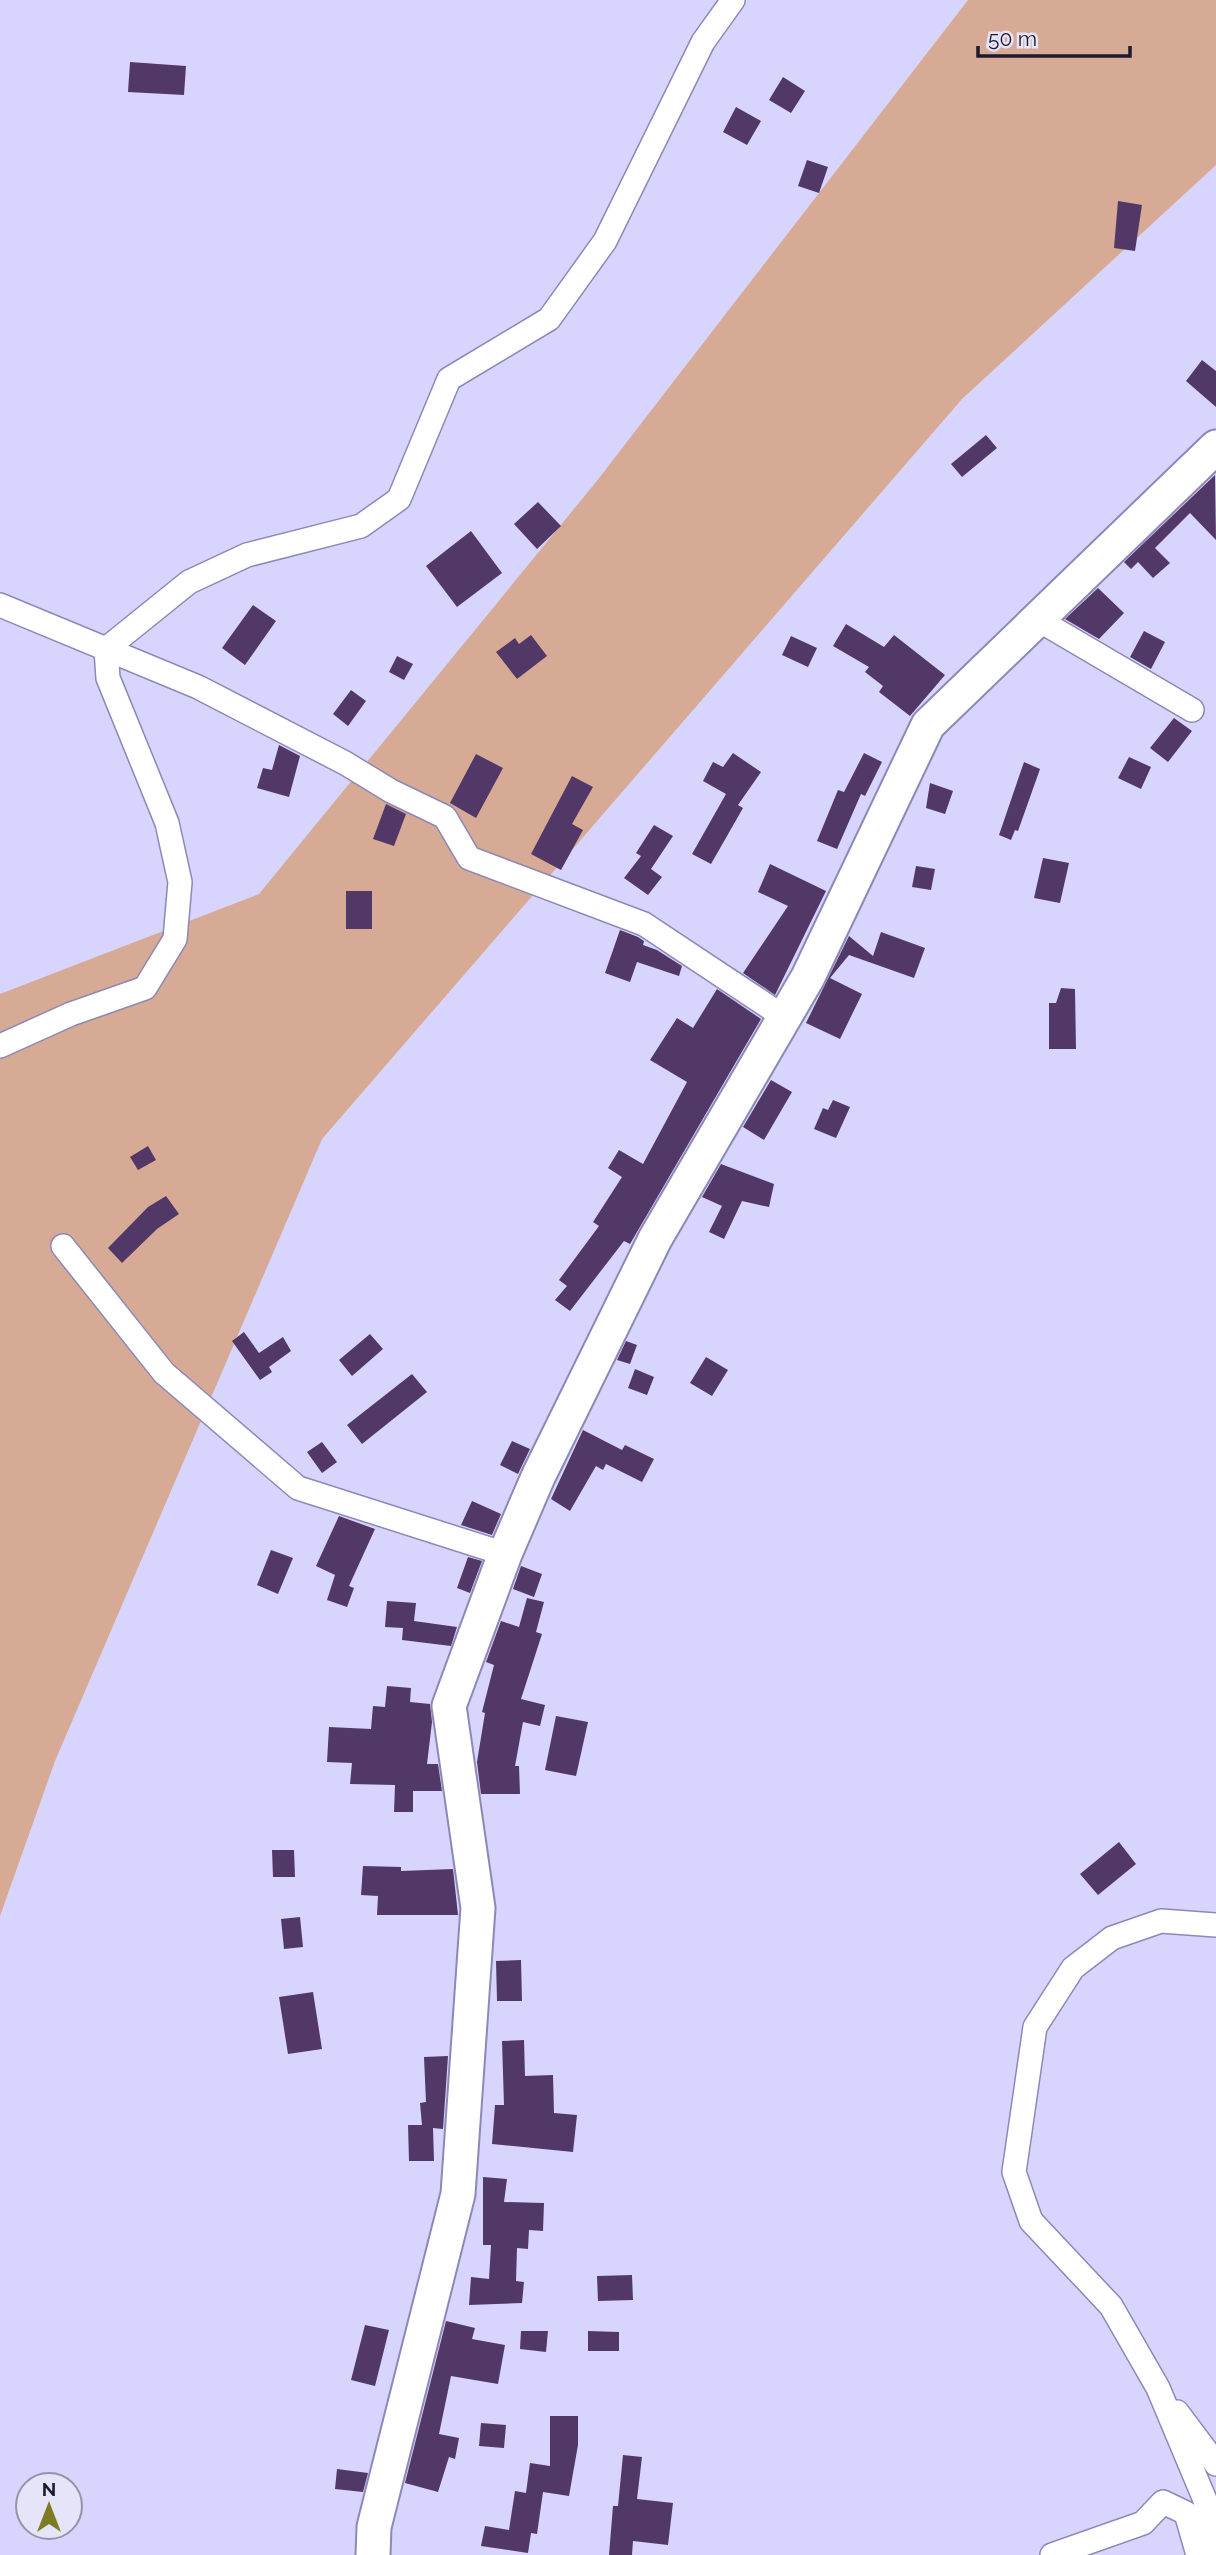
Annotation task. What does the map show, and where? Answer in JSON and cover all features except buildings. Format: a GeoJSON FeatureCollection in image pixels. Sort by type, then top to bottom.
{"type":"FeatureCollection","features":[{"type":"Feature","properties":{"kind":"street"},"geometry":{"type":"LineString","coordinates":[[106,649],[190,582],[247,555],[362,526],[400,499],[449,379],[549,319],[605,241],[703,42],[733,0]]}},
{"type":"Feature","properties":{"kind":"street"},"geometry":{"type":"LineString","coordinates":[[373,2555],[374,2527],[458,2194],[478,1908],[449,1706],[505,1554],[538,1477],[655,1239],[808,977],[928,725],[1216,447]]}},
{"type":"Feature","properties":{"kind":"street"},"geometry":{"type":"LineString","coordinates":[[0,605],[198,687],[345,763],[391,791],[445,817],[469,858],[644,924],[785,1017]]}},
{"type":"Feature","properties":{"kind":"street"},"geometry":{"type":"LineString","coordinates":[[1037,619],[1192,710]]}},
{"type":"Feature","properties":{"kind":"street"},"geometry":{"type":"LineString","coordinates":[[0,1046],[71,1014],[145,988],[175,939],[180,882],[167,823],[108,678],[106,649]]}},
{"type":"Feature","properties":{"kind":"street"},"geometry":{"type":"LineString","coordinates":[[63,1246],[164,1373],[298,1488],[505,1554]]}},
{"type":"Feature","properties":{"kind":"street"},"geometry":{"type":"LineString","coordinates":[[1213,2555],[1205,2500],[1158,2388],[1111,2306],[1031,2221],[1014,2172],[1034,2027],[1073,1968],[1112,1938],[1161,1921],[1216,1925]]}},
{"type":"Feature","properties":{"kind":"street"},"geometry":{"type":"LineString","coordinates":[[1158,2388],[1216,2464]]}},
{"type":"Feature","properties":{"kind":"street"},"geometry":{"type":"LineString","coordinates":[[1052,2555],[1143,2523],[1163,2502],[1186,2513],[1198,2555]]}},
{"type":"Feature","properties":{"kind":"shaded area"},"geometry":{"type":"Polygon","coordinates":[[[968,0],[1216,0],[1216,165],[962,399],[322,1139],[55,1761],[0,1916],[0,994],[259,894],[596,482],[968,0]]]}}]}
